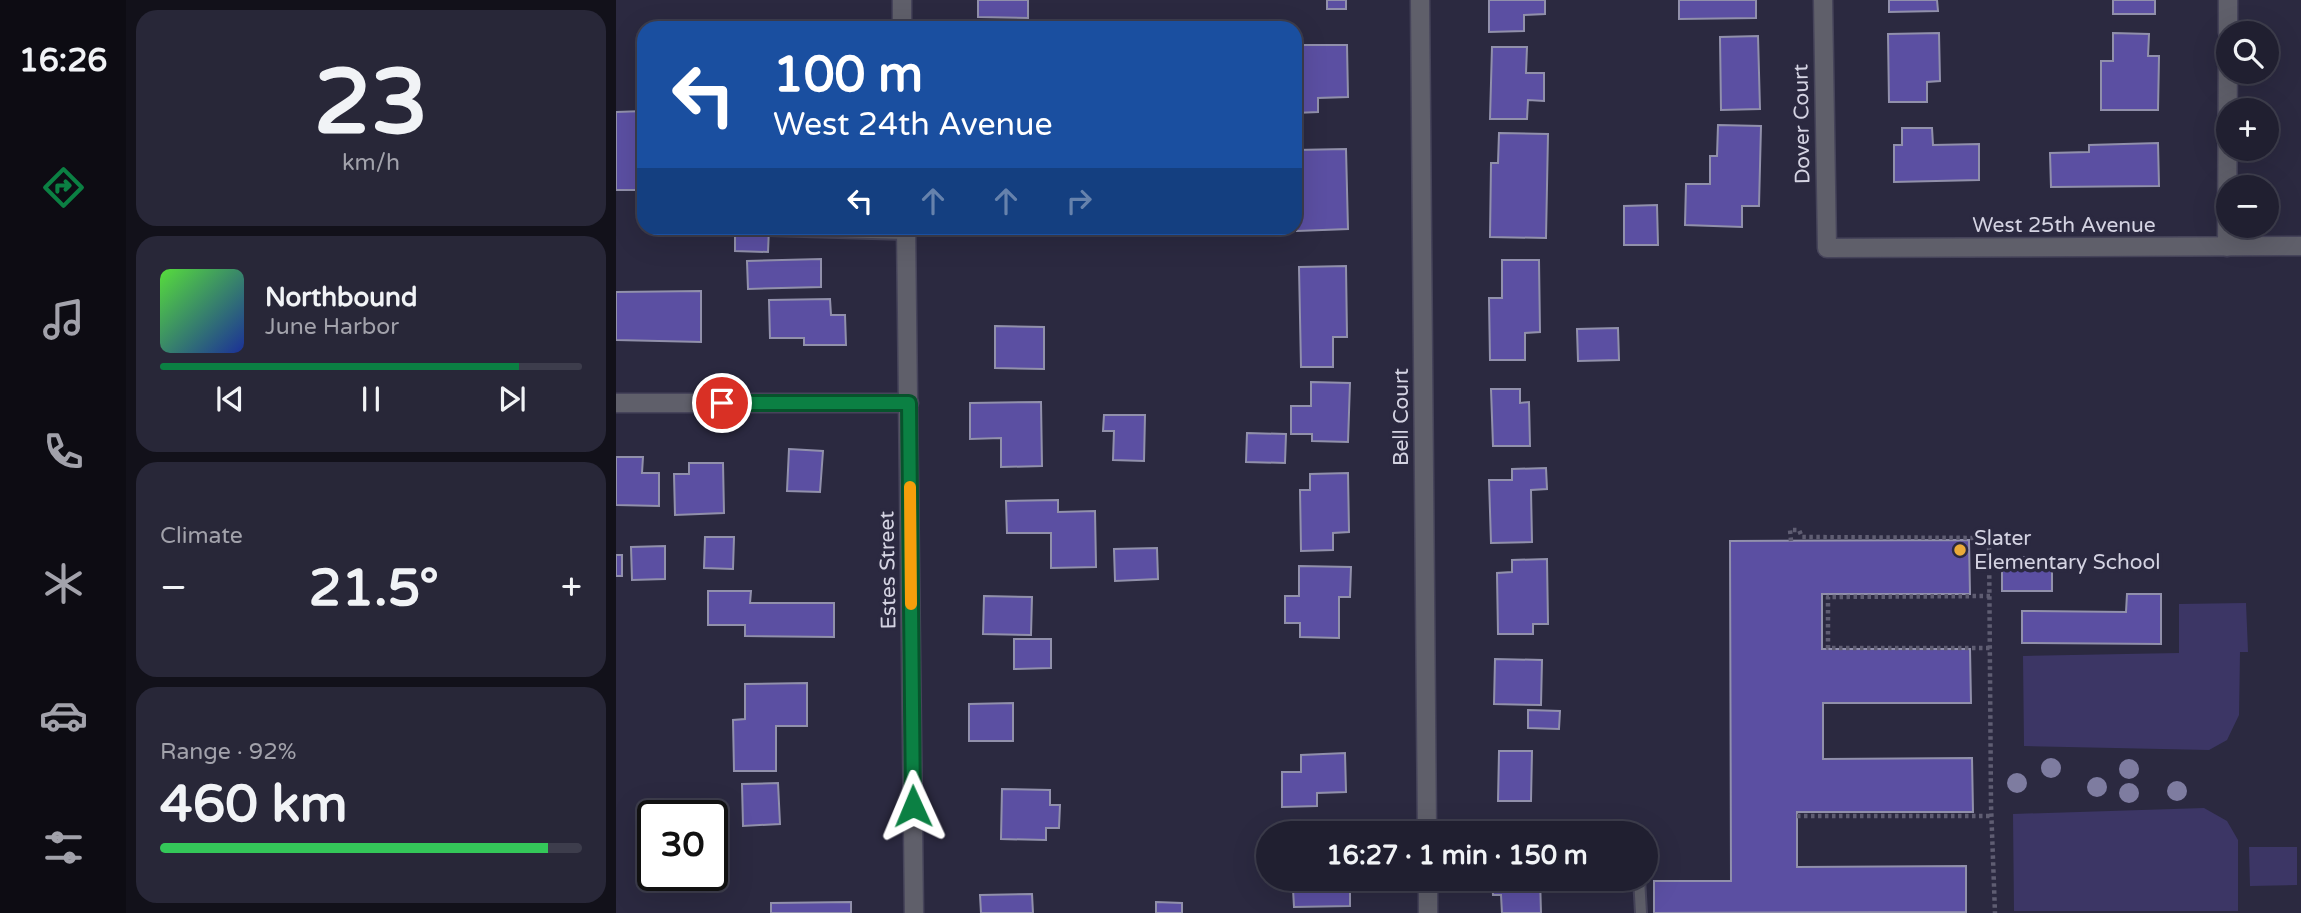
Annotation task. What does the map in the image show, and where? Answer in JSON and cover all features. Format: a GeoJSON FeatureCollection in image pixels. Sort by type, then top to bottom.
{"type":"FeatureCollection","features":[{"type":"Feature","properties":{"kind":"street"},"geometry":{"type":"LineString","coordinates":[[902,0],[902,21]]}},
{"type":"Feature","properties":{"kind":"street","name":"Bell Court"},"geometry":{"type":"LineString","coordinates":[[1420,0],[1427,821]]}},
{"type":"Feature","properties":{"kind":"street","name":"Dover Court"},"geometry":{"type":"LineString","coordinates":[[1823,0],[1826,248]]}},
{"type":"Feature","properties":{"kind":"street"},"geometry":{"type":"LineString","coordinates":[[2228,0],[2228,21]]}},
{"type":"Feature","properties":{"kind":"street"},"geometry":{"type":"LineString","coordinates":[[2227,247],[2228,84]]}},
{"type":"Feature","properties":{"kind":"street","name":"Estes Street"},"geometry":{"type":"LineString","coordinates":[[906,235],[914,913]]}},
{"type":"Feature","properties":{"kind":"street","name":"West 25th Avenue"},"geometry":{"type":"LineString","coordinates":[[1826,248],[2301,246]]}},
{"type":"Feature","properties":{"kind":"street"},"geometry":{"type":"LineString","coordinates":[[616,403],[909,403]]}},
{"type":"Feature","properties":{"kind":"street"},"geometry":{"type":"LineString","coordinates":[[1428,891],[1428,913]]}},
{"type":"Feature","properties":{"kind":"lane"},"geometry":{"type":"LineString","coordinates":[[1640,891],[1641,913]]}},
{"type":"Feature","properties":{"kind":"path"},"geometry":{"type":"LineString","coordinates":[[1791,541],[1790,530],[1799,530],[1802,537],[1989,538],[1991,816],[1995,913]]}},
{"type":"Feature","properties":{"kind":"path"},"geometry":{"type":"LineString","coordinates":[[1990,596],[1828,597],[1828,648],[1990,648]]}},
{"type":"Feature","properties":{"kind":"path"},"geometry":{"type":"LineString","coordinates":[[1797,816],[1991,816]]}},
{"type":"Feature","properties":{"kind":"shaded area"},"geometry":{"type":"Polygon","coordinates":[[[2246,603],[2248,652],[2240,652],[2239,715],[2227,740],[2209,750],[2024,746],[2023,656],[2179,653],[2179,604],[2246,603]]]}},
{"type":"Feature","properties":{"kind":"shaded area"},"geometry":{"type":"Polygon","coordinates":[[[2204,808],[2227,821],[2238,840],[2238,911],[2014,911],[2013,814],[2204,808]]]}},
{"type":"Feature","properties":{"kind":"shaded area"},"geometry":{"type":"Polygon","coordinates":[[[2249,847],[2297,847],[2297,885],[2250,886],[2249,847]]]}},
{"type":"Feature","properties":{"kind":"building"},"geometry":{"type":"Polygon","coordinates":[[[978,0],[1028,0],[1028,18],[978,17],[978,0]]]}},
{"type":"Feature","properties":{"kind":"building"},"geometry":{"type":"Polygon","coordinates":[[[1327,0],[1346,0],[1346,9],[1327,9],[1327,0]]]}},
{"type":"Feature","properties":{"kind":"building"},"geometry":{"type":"Polygon","coordinates":[[[1489,0],[1545,0],[1545,14],[1524,15],[1524,31],[1489,32],[1489,0]]]}},
{"type":"Feature","properties":{"kind":"building"},"geometry":{"type":"Polygon","coordinates":[[[1679,0],[1756,0],[1756,18],[1679,19],[1679,0]]]}},
{"type":"Feature","properties":{"kind":"building"},"geometry":{"type":"Polygon","coordinates":[[[1889,0],[1937,0],[1938,11],[1889,12],[1889,0]]]}},
{"type":"Feature","properties":{"kind":"building"},"geometry":{"type":"Polygon","coordinates":[[[2113,0],[2155,0],[2155,14],[2113,14],[2113,0]]]}},
{"type":"Feature","properties":{"kind":"building"},"geometry":{"type":"Polygon","coordinates":[[[1939,33],[1940,81],[1927,82],[1927,102],[1889,102],[1888,34],[1939,33]]]}},
{"type":"Feature","properties":{"kind":"building"},"geometry":{"type":"Polygon","coordinates":[[[2113,33],[2149,34],[2148,56],[2159,56],[2158,110],[2101,110],[2101,61],[2113,61],[2113,33]]]}},
{"type":"Feature","properties":{"kind":"building"},"geometry":{"type":"Polygon","coordinates":[[[1758,36],[1760,109],[1721,110],[1720,37],[1758,36]]]}},
{"type":"Feature","properties":{"kind":"building"},"geometry":{"type":"Polygon","coordinates":[[[1302,45],[1347,45],[1348,97],[1318,98],[1318,112],[1302,113],[1302,45]]]}},
{"type":"Feature","properties":{"kind":"building"},"geometry":{"type":"Polygon","coordinates":[[[1492,47],[1527,47],[1526,73],[1544,73],[1544,101],[1528,100],[1527,119],[1490,119],[1492,47]]]}},
{"type":"Feature","properties":{"kind":"building"},"geometry":{"type":"Polygon","coordinates":[[[637,111],[637,190],[616,190],[616,112],[637,111]]]}},
{"type":"Feature","properties":{"kind":"building"},"geometry":{"type":"Polygon","coordinates":[[[1718,125],[1761,126],[1759,206],[1742,206],[1742,227],[1685,225],[1686,184],[1710,184],[1710,156],[1717,156],[1718,125]]]}},
{"type":"Feature","properties":{"kind":"building"},"geometry":{"type":"Polygon","coordinates":[[[1902,128],[1932,128],[1933,145],[1979,144],[1979,180],[1894,182],[1894,145],[1902,145],[1902,128]]]}},
{"type":"Feature","properties":{"kind":"building"},"geometry":{"type":"Polygon","coordinates":[[[1499,133],[1548,134],[1546,238],[1490,237],[1491,163],[1498,163],[1499,133]]]}},
{"type":"Feature","properties":{"kind":"building"},"geometry":{"type":"Polygon","coordinates":[[[2158,143],[2159,186],[2051,187],[2050,153],[2089,152],[2089,145],[2158,143]]]}},
{"type":"Feature","properties":{"kind":"building"},"geometry":{"type":"Polygon","coordinates":[[[1346,149],[1348,229],[1302,231],[1302,150],[1346,149]]]}},
{"type":"Feature","properties":{"kind":"building"},"geometry":{"type":"Polygon","coordinates":[[[1657,205],[1658,245],[1624,245],[1624,206],[1657,205]]]}},
{"type":"Feature","properties":{"kind":"building"},"geometry":{"type":"Polygon","coordinates":[[[735,235],[769,235],[768,252],[735,251],[735,235]]]}},
{"type":"Feature","properties":{"kind":"building"},"geometry":{"type":"Polygon","coordinates":[[[821,259],[821,287],[748,289],[747,261],[821,259]]]}},
{"type":"Feature","properties":{"kind":"building"},"geometry":{"type":"Polygon","coordinates":[[[1502,260],[1539,260],[1540,332],[1525,333],[1525,360],[1490,360],[1489,298],[1502,298],[1502,260]]]}},
{"type":"Feature","properties":{"kind":"building"},"geometry":{"type":"Polygon","coordinates":[[[1346,266],[1347,337],[1333,337],[1333,367],[1301,367],[1299,267],[1346,266]]]}},
{"type":"Feature","properties":{"kind":"building"},"geometry":{"type":"Polygon","coordinates":[[[701,291],[701,342],[616,340],[616,292],[701,291]]]}},
{"type":"Feature","properties":{"kind":"building"},"geometry":{"type":"Polygon","coordinates":[[[830,299],[831,315],[845,315],[846,345],[804,345],[804,338],[770,338],[769,300],[830,299]]]}},
{"type":"Feature","properties":{"kind":"building"},"geometry":{"type":"Polygon","coordinates":[[[995,326],[1044,327],[1044,369],[995,368],[995,326]]]}},
{"type":"Feature","properties":{"kind":"building"},"geometry":{"type":"Polygon","coordinates":[[[1618,328],[1619,360],[1578,361],[1577,329],[1618,328]]]}},
{"type":"Feature","properties":{"kind":"building"},"geometry":{"type":"Polygon","coordinates":[[[1311,382],[1350,383],[1348,442],[1312,441],[1312,434],[1291,434],[1291,406],[1311,406],[1311,382]]]}},
{"type":"Feature","properties":{"kind":"building"},"geometry":{"type":"Polygon","coordinates":[[[1491,389],[1520,389],[1520,403],[1529,402],[1530,446],[1493,446],[1491,389]]]}},
{"type":"Feature","properties":{"kind":"building"},"geometry":{"type":"Polygon","coordinates":[[[1041,402],[1042,466],[1001,467],[1001,438],[970,439],[970,403],[1041,402]]]}},
{"type":"Feature","properties":{"kind":"building"},"geometry":{"type":"Polygon","coordinates":[[[1104,415],[1145,415],[1144,461],[1113,460],[1114,431],[1103,431],[1104,415]]]}},
{"type":"Feature","properties":{"kind":"building"},"geometry":{"type":"Polygon","coordinates":[[[1247,433],[1286,434],[1285,463],[1246,462],[1247,433]]]}},
{"type":"Feature","properties":{"kind":"building"},"geometry":{"type":"Polygon","coordinates":[[[789,449],[823,451],[820,492],[787,491],[789,449]]]}},
{"type":"Feature","properties":{"kind":"building"},"geometry":{"type":"Polygon","coordinates":[[[616,457],[643,457],[642,473],[659,473],[659,506],[616,505],[616,457]]]}},
{"type":"Feature","properties":{"kind":"building"},"geometry":{"type":"Polygon","coordinates":[[[689,463],[723,463],[724,513],[675,515],[674,474],[689,474],[689,463]]]}},
{"type":"Feature","properties":{"kind":"building"},"geometry":{"type":"Polygon","coordinates":[[[1546,468],[1547,489],[1531,490],[1532,542],[1491,543],[1489,480],[1512,480],[1512,469],[1546,468]]]}},
{"type":"Feature","properties":{"kind":"building"},"geometry":{"type":"Polygon","coordinates":[[[1348,473],[1349,532],[1333,533],[1333,550],[1301,551],[1300,490],[1310,490],[1310,474],[1348,473]]]}},
{"type":"Feature","properties":{"kind":"building"},"geometry":{"type":"Polygon","coordinates":[[[1058,500],[1058,512],[1095,511],[1096,567],[1051,568],[1051,533],[1007,533],[1006,501],[1058,500]]]}},
{"type":"Feature","properties":{"kind":"building"},"geometry":{"type":"Polygon","coordinates":[[[705,537],[734,537],[733,569],[704,568],[705,537]]]}},
{"type":"Feature","properties":{"kind":"building"},"geometry":{"type":"Polygon","coordinates":[[[1969,540],[1970,594],[1822,594],[1822,649],[1970,649],[1971,703],[1823,703],[1823,759],[1972,758],[1973,812],[1797,812],[1797,867],[1966,866],[1966,912],[1654,913],[1654,891],[1658,891],[1658,881],[1731,881],[1730,541],[1969,540]]]}},
{"type":"Feature","properties":{"kind":"building"},"geometry":{"type":"Polygon","coordinates":[[[665,546],[665,579],[632,580],[631,547],[665,546]]]}},
{"type":"Feature","properties":{"kind":"building"},"geometry":{"type":"Polygon","coordinates":[[[1157,548],[1158,579],[1115,581],[1114,549],[1157,548]]]}},
{"type":"Feature","properties":{"kind":"building"},"geometry":{"type":"Polygon","coordinates":[[[616,555],[622,555],[622,576],[616,576],[616,555]]]}},
{"type":"Feature","properties":{"kind":"building"},"geometry":{"type":"Polygon","coordinates":[[[2002,557],[2052,557],[2052,591],[2002,591],[2002,557]]]}},
{"type":"Feature","properties":{"kind":"building"},"geometry":{"type":"Polygon","coordinates":[[[1547,559],[1548,624],[1533,624],[1533,634],[1498,634],[1497,573],[1512,572],[1512,560],[1547,559]]]}},
{"type":"Feature","properties":{"kind":"building"},"geometry":{"type":"Polygon","coordinates":[[[1299,566],[1351,567],[1350,597],[1339,597],[1339,638],[1300,637],[1300,623],[1285,623],[1285,596],[1299,596],[1299,566]]]}},
{"type":"Feature","properties":{"kind":"building"},"geometry":{"type":"Polygon","coordinates":[[[708,591],[751,591],[750,603],[834,603],[834,637],[745,636],[745,625],[708,625],[708,591]]]}},
{"type":"Feature","properties":{"kind":"building"},"geometry":{"type":"Polygon","coordinates":[[[2127,594],[2161,594],[2161,644],[2022,643],[2022,611],[2126,612],[2127,594]]]}},
{"type":"Feature","properties":{"kind":"building"},"geometry":{"type":"Polygon","coordinates":[[[984,596],[1032,597],[1031,635],[983,634],[984,596]]]}},
{"type":"Feature","properties":{"kind":"building"},"geometry":{"type":"Polygon","coordinates":[[[1014,639],[1051,639],[1051,668],[1014,669],[1014,639]]]}},
{"type":"Feature","properties":{"kind":"building"},"geometry":{"type":"Polygon","coordinates":[[[1495,659],[1542,660],[1541,705],[1494,704],[1495,659]]]}},
{"type":"Feature","properties":{"kind":"building"},"geometry":{"type":"Polygon","coordinates":[[[807,683],[807,726],[776,726],[776,771],[734,771],[733,720],[745,719],[745,684],[807,683]]]}},
{"type":"Feature","properties":{"kind":"building"},"geometry":{"type":"Polygon","coordinates":[[[1013,703],[1013,741],[969,741],[969,704],[1013,703]]]}},
{"type":"Feature","properties":{"kind":"building"},"geometry":{"type":"Polygon","coordinates":[[[1528,710],[1560,711],[1559,729],[1528,728],[1528,710]]]}},
{"type":"Feature","properties":{"kind":"building"},"geometry":{"type":"Polygon","coordinates":[[[1499,751],[1532,751],[1531,801],[1498,801],[1499,751]]]}},
{"type":"Feature","properties":{"kind":"building"},"geometry":{"type":"Polygon","coordinates":[[[1345,753],[1346,792],[1317,793],[1317,806],[1282,807],[1282,772],[1301,772],[1301,755],[1345,753]]]}},
{"type":"Feature","properties":{"kind":"building"},"geometry":{"type":"Polygon","coordinates":[[[778,783],[780,824],[743,826],[742,784],[778,783]]]}},
{"type":"Feature","properties":{"kind":"building"},"geometry":{"type":"Polygon","coordinates":[[[1002,789],[1050,790],[1050,805],[1060,805],[1059,828],[1046,828],[1046,840],[1001,839],[1002,789]]]}},
{"type":"Feature","properties":{"kind":"building"},"geometry":{"type":"Polygon","coordinates":[[[1293,891],[1350,891],[1350,906],[1294,907],[1293,891]]]}},
{"type":"Feature","properties":{"kind":"building"},"geometry":{"type":"Polygon","coordinates":[[[1493,891],[1540,891],[1541,913],[1502,913],[1501,895],[1493,895],[1493,891]]]}},
{"type":"Feature","properties":{"kind":"building"},"geometry":{"type":"Polygon","coordinates":[[[1032,894],[1033,913],[981,913],[980,895],[1032,894]]]}},
{"type":"Feature","properties":{"kind":"building"},"geometry":{"type":"Polygon","coordinates":[[[851,902],[851,913],[771,913],[771,903],[851,902]]]}},
{"type":"Feature","properties":{"kind":"building"},"geometry":{"type":"Polygon","coordinates":[[[1156,902],[1182,903],[1182,913],[1156,913],[1156,902]]]}},
{"type":"Feature","properties":{"kind":"slow traffic"},"geometry":{"type":"LineString","coordinates":[[910,487],[911,604]]}},
{"type":"Feature","properties":{"kind":"place","name":"Slater Elementary School"},"geometry":{"type":"Point","coordinates":[1960,550]}},
{"type":"Feature","properties":{"kind":"route"},"geometry":{"type":"LineString","coordinates":[[722,403],[909,403],[913,806]]}}]}
